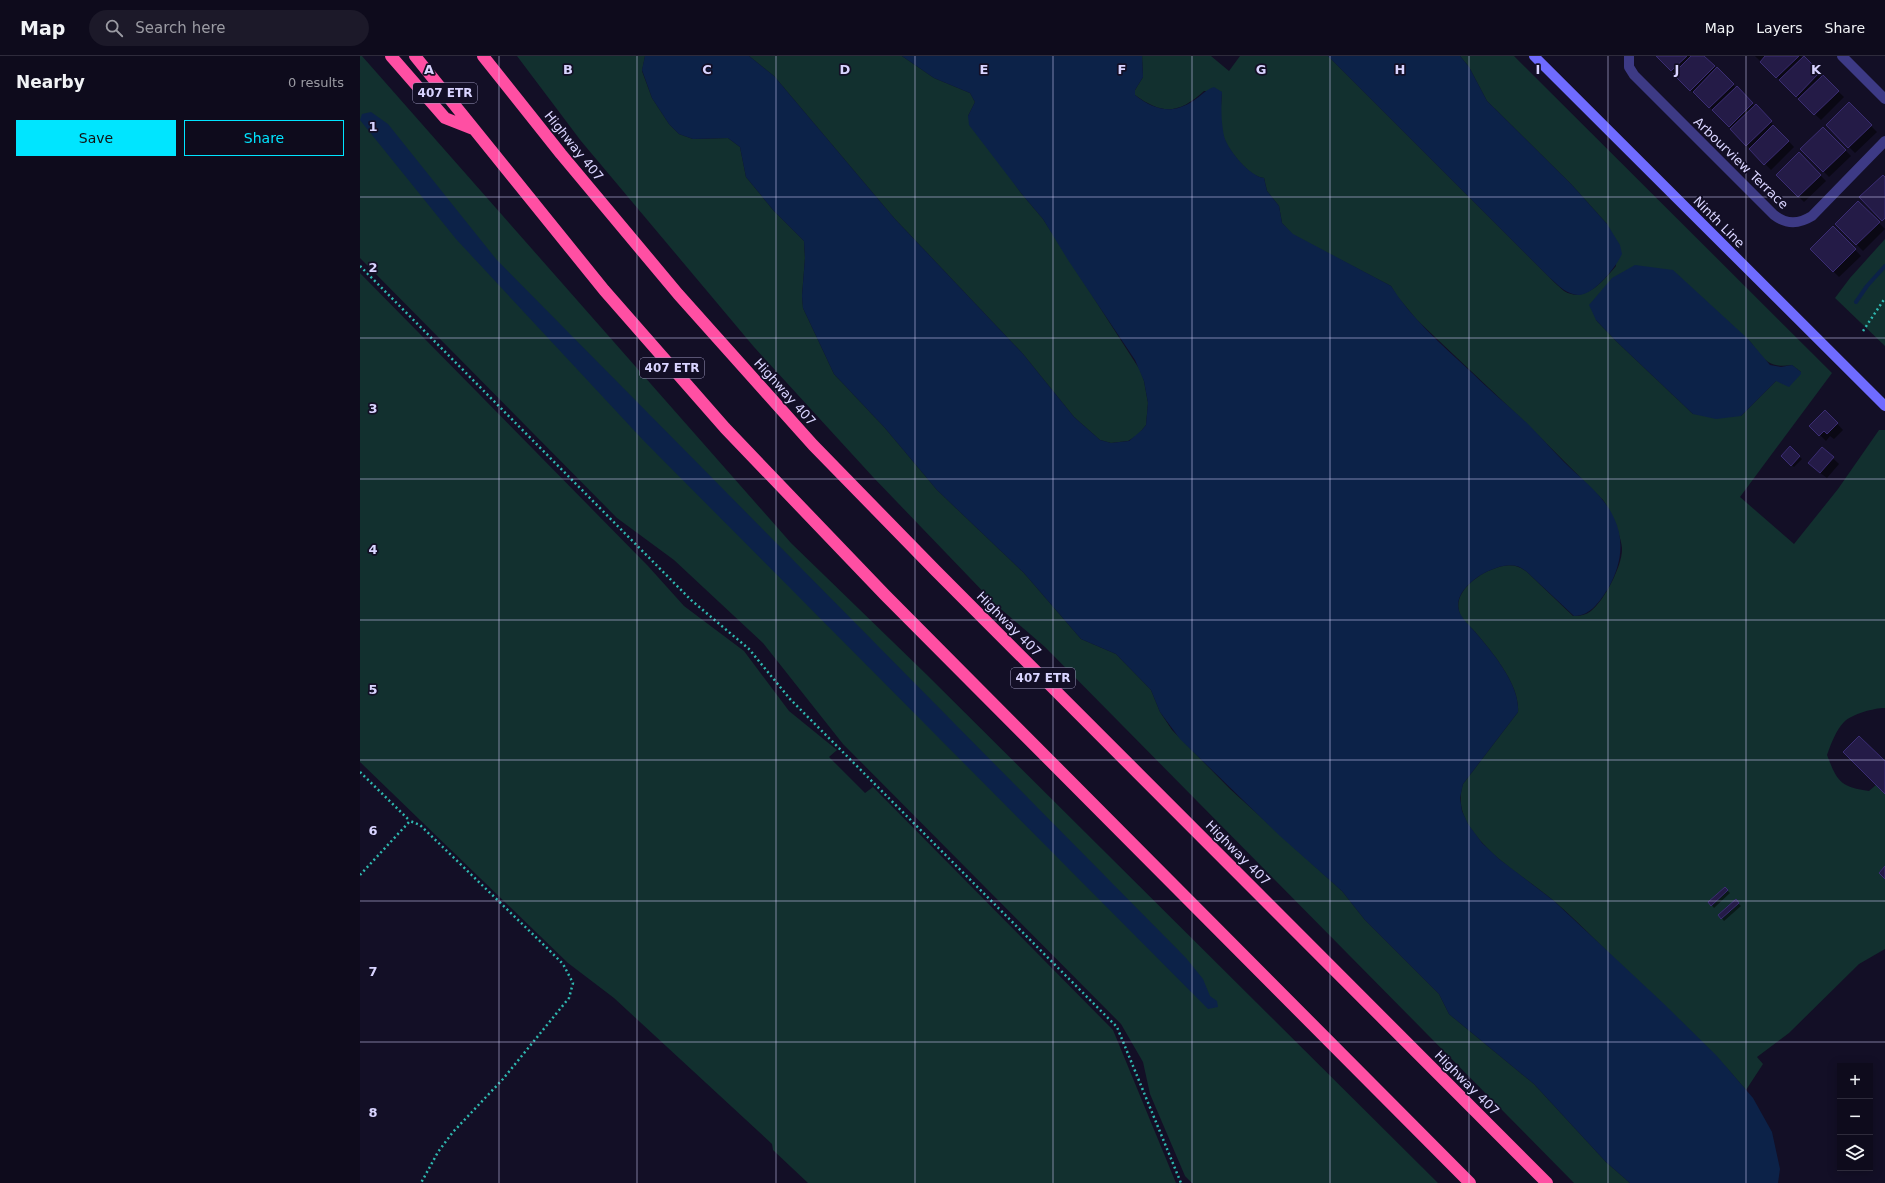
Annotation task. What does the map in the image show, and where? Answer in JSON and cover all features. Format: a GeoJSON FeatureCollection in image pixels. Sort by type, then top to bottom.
{"type":"FeatureCollection","features":[{"type":"Feature","properties":{"kind":"highway"},"geometry":{"type":"LineString","coordinates":[[391,56],[445,118],[474,129]]}},
{"type":"Feature","properties":{"kind":"highway","name":"407 ETR"},"geometry":{"type":"LineString","coordinates":[[415,56],[604,290],[725,428],[890,600],[1470,1183]]}},
{"type":"Feature","properties":{"kind":"highway","name":"Highway 407"},"geometry":{"type":"LineString","coordinates":[[483,56],[561,154],[678,294],[813,445],[936,571],[1547,1183]]}},
{"type":"Feature","properties":{"kind":"main road","name":"Ninth Line"},"geometry":{"type":"LineString","coordinates":[[1534,56],[1885,406]]}},
{"type":"Feature","properties":{"kind":"street","name":"Arbourview Terrace"},"geometry":{"type":"LineString","coordinates":[[1629,56],[1629,67],[1634,75],[1774,215],[1781,220],[1795,223],[1812,216],[1885,142]]}},
{"type":"Feature","properties":{"kind":"street"},"geometry":{"type":"LineString","coordinates":[[1842,56],[1885,99]]}},
{"type":"Feature","properties":{"kind":"path"},"geometry":{"type":"LineString","coordinates":[[360,266],[691,600],[749,649],[790,699],[1117,1027],[1181,1183]]}},
{"type":"Feature","properties":{"kind":"path"},"geometry":{"type":"LineString","coordinates":[[1863,332],[1885,298]]}},
{"type":"Feature","properties":{"kind":"path"},"geometry":{"type":"LineString","coordinates":[[360,772],[410,821],[420,826],[546,946],[563,964],[573,983],[569,998],[504,1079],[449,1137],[438,1152],[421,1183]]}},
{"type":"Feature","properties":{"kind":"path"},"geometry":{"type":"LineString","coordinates":[[360,875],[410,821]]}},
{"type":"Feature","properties":{"kind":"green space"},"geometry":{"type":"Polygon","coordinates":[[[360,56],[362,56],[791,543],[926,674],[1438,1183],[1192,1183],[1185,1176],[1150,1094],[1143,1062],[1121,1024],[843,744],[763,643],[674,560],[617,518],[360,258],[360,56]]]}},
{"type":"Feature","properties":{"kind":"green space"},"geometry":{"type":"Polygon","coordinates":[[[517,56],[645,56],[642,71],[652,98],[669,124],[679,134],[693,139],[728,138],[740,147],[746,177],[774,211],[804,241],[805,258],[802,296],[803,308],[834,374],[885,428],[937,490],[1024,573],[1081,639],[1116,654],[1151,690],[1160,712],[1172,730],[1230,789],[1342,891],[1365,920],[1439,994],[1449,1014],[1534,1084],[1606,1162],[1630,1183],[1574,1183],[1045,647],[995,604],[873,477],[754,347],[581,141],[517,56]]]}},
{"type":"Feature","properties":{"kind":"green space"},"geometry":{"type":"Polygon","coordinates":[[[749,56],[902,56],[934,78],[970,93],[975,102],[968,116],[1021,193],[1043,219],[1140,370],[1144,381],[1148,403],[1146,425],[1138,435],[1128,441],[1111,443],[1100,440],[1074,417],[1023,354],[894,218],[774,76],[749,56]]]}},
{"type":"Feature","properties":{"kind":"green space"},"geometry":{"type":"Polygon","coordinates":[[[1142,56],[1211,56],[1229,71],[1240,56],[1328,56],[1558,286],[1564,291],[1579,295],[1593,289],[1606,278],[1616,266],[1607,224],[1571,184],[1487,101],[1469,67],[1460,56],[1514,56],[1832,373],[1740,497],[1794,544],[1838,489],[1879,430],[1885,430],[1885,708],[1863,712],[1852,716],[1844,722],[1836,733],[1827,755],[1837,777],[1846,785],[1869,791],[1876,785],[1885,793],[1885,866],[1879,873],[1885,879],[1885,949],[1859,964],[1789,1033],[1757,1057],[1763,1064],[1746,1090],[1707,1047],[1575,920],[1544,893],[1502,862],[1483,844],[1467,823],[1462,810],[1461,791],[1463,784],[1518,712],[1515,691],[1510,680],[1490,650],[1461,617],[1458,606],[1459,599],[1468,585],[1482,574],[1508,565],[1520,567],[1527,572],[1573,616],[1583,615],[1589,612],[1596,606],[1607,591],[1616,573],[1621,555],[1622,548],[1620,537],[1606,504],[1528,425],[1417,320],[1397,296],[1391,286],[1293,235],[1282,223],[1279,206],[1267,191],[1264,178],[1258,177],[1252,173],[1240,162],[1230,150],[1224,138],[1221,121],[1222,92],[1204,91],[1195,99],[1178,108],[1162,109],[1145,102],[1135,95],[1135,90],[1143,77],[1142,56]],[[1596,320],[1693,414],[1741,416],[1776,381],[1801,372],[1792,365],[1776,365],[1766,360],[1748,339],[1596,320]]]}},
{"type":"Feature","properties":{"kind":"green space"},"geometry":{"type":"Polygon","coordinates":[[[1885,239],[1885,346],[1835,298],[1850,278],[1885,239]]]}},
{"type":"Feature","properties":{"kind":"green space"},"geometry":{"type":"Polygon","coordinates":[[[360,273],[648,566],[684,606],[744,651],[789,711],[837,750],[829,757],[865,793],[873,787],[1113,1030],[1176,1183],[808,1183],[773,1150],[772,1144],[614,998],[568,963],[360,762],[360,273]]]}},
{"type":"Feature","properties":{"kind":"water"},"geometry":{"type":"Polygon","coordinates":[[[645,56],[749,56],[774,76],[894,218],[1023,354],[1074,417],[1100,440],[1111,443],[1129,441],[1146,425],[1148,403],[1144,381],[1135,360],[1068,260],[1043,219],[1021,193],[969,125],[968,116],[975,102],[970,93],[934,78],[902,56],[1142,56],[1143,77],[1135,90],[1135,95],[1149,104],[1163,109],[1178,108],[1193,101],[1211,88],[1214,87],[1222,92],[1221,109],[1224,136],[1226,141],[1234,155],[1246,168],[1252,173],[1264,178],[1267,191],[1279,206],[1282,223],[1293,234],[1391,286],[1417,320],[1529,425],[1564,462],[1592,488],[1610,510],[1620,535],[1619,562],[1609,587],[1590,611],[1574,616],[1524,569],[1509,565],[1490,570],[1483,574],[1469,584],[1460,597],[1458,604],[1460,614],[1490,650],[1510,680],[1515,691],[1518,712],[1463,784],[1460,798],[1462,811],[1468,824],[1482,843],[1499,859],[1554,901],[1663,1003],[1716,1055],[1753,1098],[1772,1132],[1780,1169],[1778,1183],[1630,1183],[1606,1162],[1534,1084],[1449,1014],[1439,994],[1365,920],[1342,891],[1280,836],[1180,739],[1160,712],[1151,690],[1116,654],[1081,639],[1024,573],[937,490],[885,428],[834,374],[803,308],[802,296],[805,258],[804,241],[774,211],[746,177],[740,147],[728,138],[693,139],[679,134],[669,124],[652,98],[642,70],[645,56]]]}},
{"type":"Feature","properties":{"kind":"water"},"geometry":{"type":"Polygon","coordinates":[[[1328,56],[1460,56],[1469,67],[1487,101],[1571,184],[1607,224],[1620,245],[1622,254],[1615,266],[1592,290],[1575,295],[1563,289],[1550,278],[1328,56]]]}},
{"type":"Feature","properties":{"kind":"water"},"geometry":{"type":"Polygon","coordinates":[[[371,112],[388,124],[496,259],[1186,958],[1203,979],[1210,996],[1217,1001],[1218,1007],[1208,1009],[643,440],[456,239],[360,120],[362,114],[371,112]]]}},
{"type":"Feature","properties":{"kind":"water"},"geometry":{"type":"Polygon","coordinates":[[[1635,265],[1673,270],[1748,339],[1770,365],[1781,367],[1792,365],[1801,372],[1801,374],[1789,387],[1776,381],[1741,416],[1716,419],[1693,414],[1616,341],[1596,320],[1589,305],[1612,278],[1635,265]]]}},
{"type":"Feature","properties":{"kind":"building"},"geometry":{"type":"Polygon","coordinates":[[[1656,56],[1687,56],[1671,71],[1656,56]]]}},
{"type":"Feature","properties":{"kind":"building"},"geometry":{"type":"Polygon","coordinates":[[[1691,56],[1704,56],[1715,66],[1690,91],[1673,74],[1691,56]]]}},
{"type":"Feature","properties":{"kind":"building"},"geometry":{"type":"Polygon","coordinates":[[[1765,56],[1799,56],[1776,78],[1760,62],[1765,56]]]}},
{"type":"Feature","properties":{"kind":"building"},"geometry":{"type":"Polygon","coordinates":[[[1804,56],[1820,72],[1796,97],[1779,80],[1804,56]]]}},
{"type":"Feature","properties":{"kind":"building"},"geometry":{"type":"Polygon","coordinates":[[[1717,67],[1734,84],[1709,108],[1693,92],[1717,67]]]}},
{"type":"Feature","properties":{"kind":"building"},"geometry":{"type":"Polygon","coordinates":[[[1823,75],[1839,91],[1814,115],[1798,99],[1823,75]]]}},
{"type":"Feature","properties":{"kind":"building"},"geometry":{"type":"Polygon","coordinates":[[[1737,86],[1753,103],[1729,127],[1712,110],[1737,86]]]}},
{"type":"Feature","properties":{"kind":"building"},"geometry":{"type":"Polygon","coordinates":[[[1849,102],[1872,125],[1848,148],[1826,125],[1849,102]]]}},
{"type":"Feature","properties":{"kind":"building"},"geometry":{"type":"Polygon","coordinates":[[[1756,104],[1772,121],[1746,146],[1730,129],[1756,104]]]}},
{"type":"Feature","properties":{"kind":"building"},"geometry":{"type":"Polygon","coordinates":[[[1773,125],[1789,141],[1764,165],[1749,149],[1773,125]]]}},
{"type":"Feature","properties":{"kind":"building"},"geometry":{"type":"Polygon","coordinates":[[[1823,127],[1846,150],[1823,172],[1800,149],[1823,127]]]}},
{"type":"Feature","properties":{"kind":"building"},"geometry":{"type":"Polygon","coordinates":[[[1799,152],[1821,175],[1798,197],[1776,175],[1799,152]]]}},
{"type":"Feature","properties":{"kind":"building"},"geometry":{"type":"Polygon","coordinates":[[[1883,175],[1885,177],[1885,218],[1882,221],[1859,197],[1883,175]]]}},
{"type":"Feature","properties":{"kind":"building"},"geometry":{"type":"Polygon","coordinates":[[[1858,201],[1880,222],[1856,245],[1835,224],[1858,201]]]}},
{"type":"Feature","properties":{"kind":"building"},"geometry":{"type":"Polygon","coordinates":[[[1833,226],[1856,249],[1833,272],[1810,249],[1833,226]]]}},
{"type":"Feature","properties":{"kind":"building"},"geometry":{"type":"Polygon","coordinates":[[[1825,410],[1838,423],[1827,434],[1824,431],[1819,436],[1809,426],[1825,410]]]}},
{"type":"Feature","properties":{"kind":"building"},"geometry":{"type":"Polygon","coordinates":[[[1790,446],[1800,456],[1791,466],[1781,456],[1790,446]]]}},
{"type":"Feature","properties":{"kind":"building"},"geometry":{"type":"Polygon","coordinates":[[[1822,447],[1834,457],[1820,473],[1808,463],[1822,447]]]}},
{"type":"Feature","properties":{"kind":"building"},"geometry":{"type":"Polygon","coordinates":[[[1859,736],[1885,761],[1885,794],[1843,752],[1859,736]]]}},
{"type":"Feature","properties":{"kind":"building"},"geometry":{"type":"Polygon","coordinates":[[[1885,866],[1885,879],[1879,873],[1885,866]]]}},
{"type":"Feature","properties":{"kind":"building"},"geometry":{"type":"Polygon","coordinates":[[[1725,887],[1728,890],[1711,906],[1708,902],[1725,887]]]}},
{"type":"Feature","properties":{"kind":"building"},"geometry":{"type":"Polygon","coordinates":[[[1736,899],[1739,903],[1721,919],[1718,915],[1736,899]]]}},
{"type":"Feature","properties":{"kind":"waterway"},"geometry":{"type":"LineString","coordinates":[[1856,302],[1867,286],[1885,266]]}}]}
